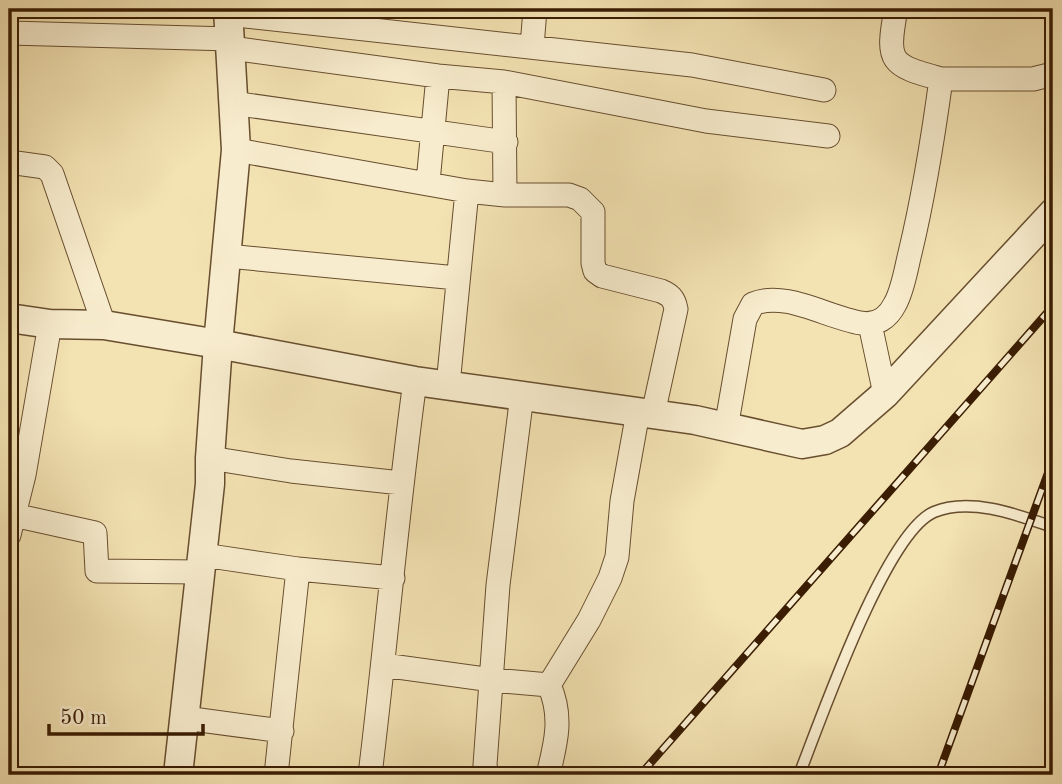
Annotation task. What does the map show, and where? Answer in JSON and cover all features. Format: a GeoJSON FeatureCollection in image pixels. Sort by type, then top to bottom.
{"type":"FeatureCollection","features":[{"type":"Feature","properties":{"kind":"street"},"geometry":{"type":"LineString","coordinates":[[533,47],[535,9]]}},
{"type":"Feature","properties":{"kind":"street"},"geometry":{"type":"LineString","coordinates":[[896,9],[891,49],[896,62],[907,70],[941,79],[1032,79],[1053,74]]}},
{"type":"Feature","properties":{"kind":"street"},"geometry":{"type":"LineString","coordinates":[[230,27],[438,76],[504,82],[706,121],[828,136]]}},
{"type":"Feature","properties":{"kind":"street"},"geometry":{"type":"LineString","coordinates":[[178,775],[210,484],[218,344],[236,150],[230,27]]}},
{"type":"Feature","properties":{"kind":"street"},"geometry":{"type":"LineString","coordinates":[[9,33],[230,27],[533,47],[692,65],[824,90]]}},
{"type":"Feature","properties":{"kind":"street"},"geometry":{"type":"LineString","coordinates":[[428,182],[438,76]]}},
{"type":"Feature","properties":{"kind":"street"},"geometry":{"type":"LineString","coordinates":[[726,428],[745,319],[753,303],[764,299],[808,306],[859,323],[870,324],[880,322],[895,304],[905,274],[930,162],[941,79]]}},
{"type":"Feature","properties":{"kind":"street"},"geometry":{"type":"LineString","coordinates":[[504,82],[505,195]]}},
{"type":"Feature","properties":{"kind":"street"},"geometry":{"type":"LineString","coordinates":[[233,103],[506,142]]}},
{"type":"Feature","properties":{"kind":"street"},"geometry":{"type":"LineString","coordinates":[[236,150],[467,191],[505,195],[569,195],[580,199],[593,212],[595,271],[602,276],[661,290],[673,298],[676,309],[622,501],[617,557],[610,578],[589,620],[549,685]]}},
{"type":"Feature","properties":{"kind":"street"},"geometry":{"type":"LineString","coordinates":[[9,162],[45,167],[52,174],[104,325]]}},
{"type":"Feature","properties":{"kind":"street"},"geometry":{"type":"LineString","coordinates":[[447,386],[467,191]]}},
{"type":"Feature","properties":{"kind":"street"},"geometry":{"type":"LineString","coordinates":[[9,318],[50,324],[104,325],[415,381],[695,420],[802,444],[825,440],[840,433],[885,394],[1053,213]]}},
{"type":"Feature","properties":{"kind":"street"},"geometry":{"type":"LineString","coordinates":[[227,256],[457,278]]}},
{"type":"Feature","properties":{"kind":"street"},"geometry":{"type":"LineString","coordinates":[[50,324],[24,475],[10,521],[95,533],[97,571],[202,564],[393,578]]}},
{"type":"Feature","properties":{"kind":"street"},"geometry":{"type":"LineString","coordinates":[[870,324],[885,394]]}},
{"type":"Feature","properties":{"kind":"street"},"geometry":{"type":"LineString","coordinates":[[370,775],[401,483],[415,381]]}},
{"type":"Feature","properties":{"kind":"street"},"geometry":{"type":"LineString","coordinates":[[487,775],[485,765],[498,585],[522,395]]}},
{"type":"Feature","properties":{"kind":"street"},"geometry":{"type":"LineString","coordinates":[[210,458],[291,471],[401,483]]}},
{"type":"Feature","properties":{"kind":"street"},"geometry":{"type":"LineString","coordinates":[[276,775],[298,569]]}},
{"type":"Feature","properties":{"kind":"street"},"geometry":{"type":"LineString","coordinates":[[383,664],[492,681],[549,685]]}},
{"type":"Feature","properties":{"kind":"street"},"geometry":{"type":"LineString","coordinates":[[548,775],[558,736],[558,716],[549,685]]}},
{"type":"Feature","properties":{"kind":"street"},"geometry":{"type":"LineString","coordinates":[[184,718],[282,731]]}},
{"type":"Feature","properties":{"kind":"lane"},"geometry":{"type":"LineString","coordinates":[[799,775],[860,621],[903,540],[932,513],[963,507],[1004,511],[1053,527]]}},
{"type":"Feature","properties":{"kind":"railway"},"geometry":{"type":"LineString","coordinates":[[640,775],[1053,306]]}},
{"type":"Feature","properties":{"kind":"railway"},"geometry":{"type":"LineString","coordinates":[[938,775],[1053,459]]}}]}
